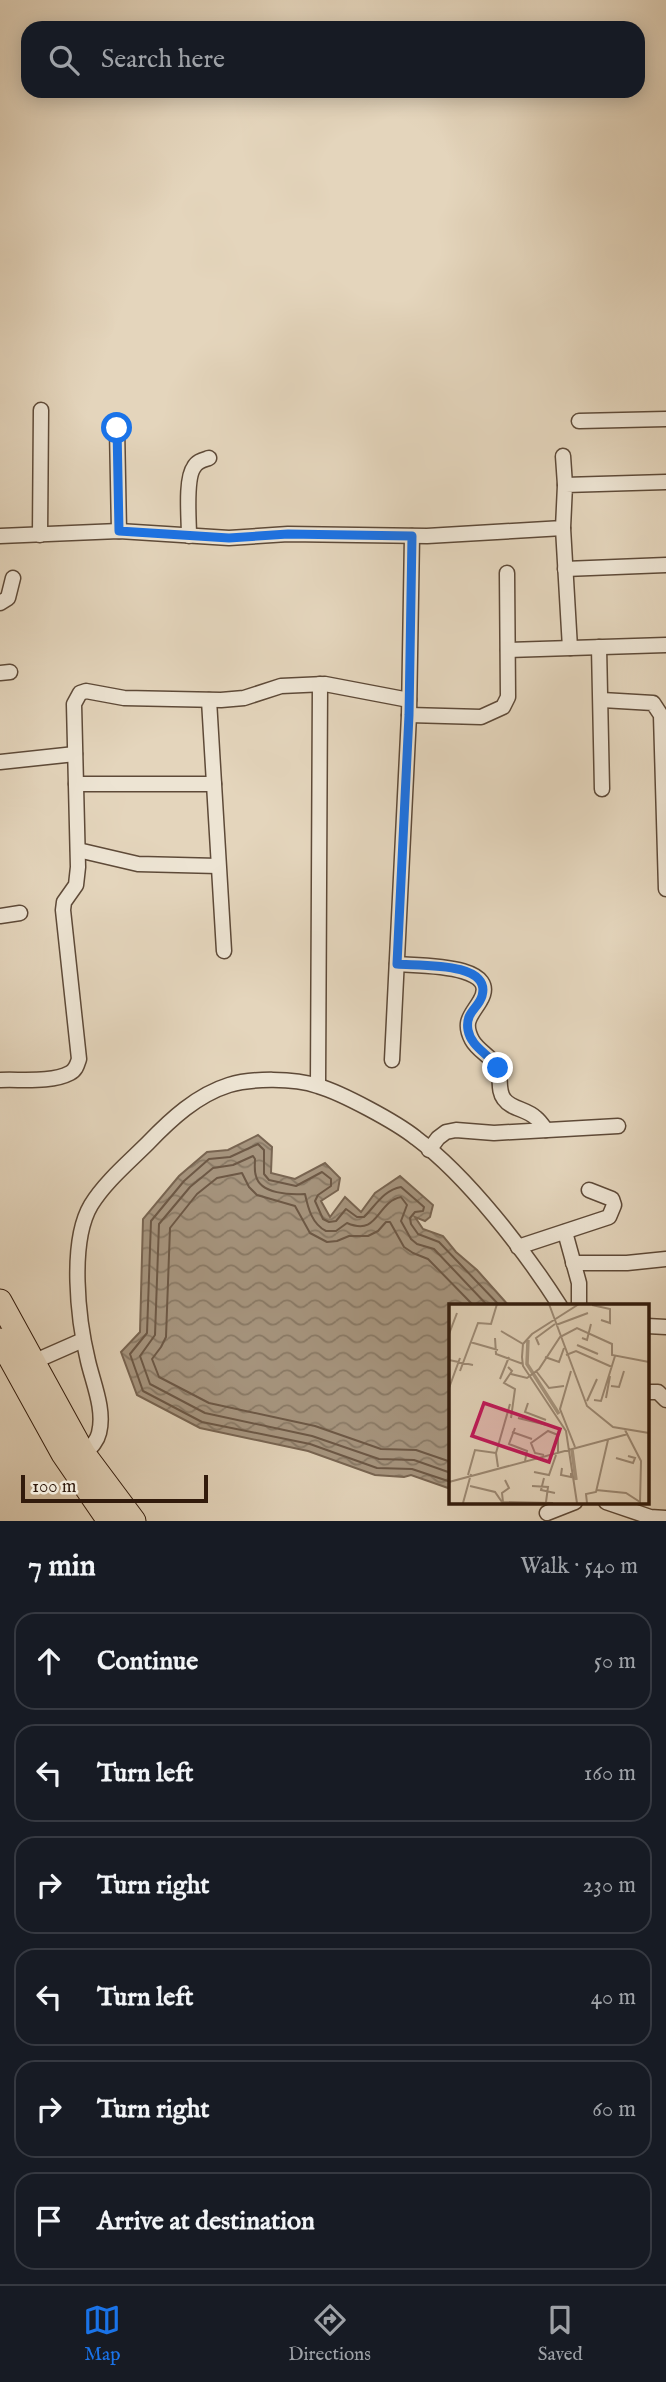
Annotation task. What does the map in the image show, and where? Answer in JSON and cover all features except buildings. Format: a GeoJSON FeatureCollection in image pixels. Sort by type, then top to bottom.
{"type":"FeatureCollection","features":[{"type":"Feature","properties":{"kind":"main road"},"geometry":{"type":"LineString","coordinates":[[0,1301],[84,1454],[134,1521]]}},
{"type":"Feature","properties":{"kind":"main road"},"geometry":{"type":"LineString","coordinates":[[0,1340],[63,1454],[109,1521]]}},
{"type":"Feature","properties":{"kind":"street"},"geometry":{"type":"LineString","coordinates":[[40,410],[40,535]]}},
{"type":"Feature","properties":{"kind":"street"},"geometry":{"type":"LineString","coordinates":[[579,421],[666,419]]}},
{"type":"Feature","properties":{"kind":"street"},"geometry":{"type":"LineString","coordinates":[[117,428],[119,531]]}},
{"type":"Feature","properties":{"kind":"street"},"geometry":{"type":"LineString","coordinates":[[563,456],[563,528],[570,648]]}},
{"type":"Feature","properties":{"kind":"street"},"geometry":{"type":"LineString","coordinates":[[189,536],[189,482],[192,469],[197,463],[209,458]]}},
{"type":"Feature","properties":{"kind":"street"},"geometry":{"type":"LineString","coordinates":[[565,485],[666,482]]}},
{"type":"Feature","properties":{"kind":"street"},"geometry":{"type":"LineString","coordinates":[[0,536],[119,531],[229,538],[288,534],[412,536],[563,528]]}},
{"type":"Feature","properties":{"kind":"street"},"geometry":{"type":"LineString","coordinates":[[392,1060],[409,708],[412,536]]}},
{"type":"Feature","properties":{"kind":"street"},"geometry":{"type":"LineString","coordinates":[[565,569],[666,565]]}},
{"type":"Feature","properties":{"kind":"street"},"geometry":{"type":"LineString","coordinates":[[0,1080],[52,1078],[70,1074],[79,1059],[63,909],[64,902],[76,885],[78,850],[74,704],[80,693],[86,691],[124,698],[209,700],[244,698],[281,686],[320,684],[352,687],[409,708],[481,717],[503,707],[508,697],[508,573]]}},
{"type":"Feature","properties":{"kind":"street"},"geometry":{"type":"LineString","coordinates":[[0,603],[8,598],[13,578]]}},
{"type":"Feature","properties":{"kind":"street"},"geometry":{"type":"LineString","coordinates":[[508,650],[666,645]]}},
{"type":"Feature","properties":{"kind":"street"},"geometry":{"type":"LineString","coordinates":[[599,647],[602,789]]}},
{"type":"Feature","properties":{"kind":"street"},"geometry":{"type":"LineString","coordinates":[[318,1085],[320,684]]}},
{"type":"Feature","properties":{"kind":"street"},"geometry":{"type":"LineString","coordinates":[[209,700],[224,951]]}},
{"type":"Feature","properties":{"kind":"street"},"geometry":{"type":"LineString","coordinates":[[602,700],[647,702],[657,707],[661,715],[666,889]]}},
{"type":"Feature","properties":{"kind":"street"},"geometry":{"type":"LineString","coordinates":[[0,762],[75,754]]}},
{"type":"Feature","properties":{"kind":"street"},"geometry":{"type":"LineString","coordinates":[[76,784],[214,784]]}},
{"type":"Feature","properties":{"kind":"street"},"geometry":{"type":"LineString","coordinates":[[78,850],[138,863],[218,866]]}},
{"type":"Feature","properties":{"kind":"street"},"geometry":{"type":"LineString","coordinates":[[0,916],[20,914]]}},
{"type":"Feature","properties":{"kind":"street"},"geometry":{"type":"LineString","coordinates":[[397,964],[464,970],[475,974],[483,991],[481,1000],[471,1010],[468,1020],[472,1040],[498,1068],[503,1098],[536,1118],[547,1130]]}},
{"type":"Feature","properties":{"kind":"street"},"geometry":{"type":"LineString","coordinates":[[84,1454],[97,1441],[100,1412],[83,1340],[77,1258],[81,1226],[91,1204],[117,1173],[163,1127],[195,1101],[229,1085],[267,1081],[318,1085],[416,1138],[458,1177],[543,1278],[559,1304]]}},
{"type":"Feature","properties":{"kind":"street"},"geometry":{"type":"LineString","coordinates":[[429,1150],[446,1132],[456,1130],[494,1133],[618,1126]]}},
{"type":"Feature","properties":{"kind":"street"},"geometry":{"type":"LineString","coordinates":[[518,1247],[609,1217],[613,1212],[612,1199],[589,1190]]}},
{"type":"Feature","properties":{"kind":"street"},"geometry":{"type":"LineString","coordinates":[[565,1232],[579,1283],[579,1304]]}},
{"type":"Feature","properties":{"kind":"street"},"geometry":{"type":"LineString","coordinates":[[573,1263],[666,1259]]}},
{"type":"Feature","properties":{"kind":"street"},"geometry":{"type":"LineString","coordinates":[[648,1325],[666,1327]]}},
{"type":"Feature","properties":{"kind":"street"},"geometry":{"type":"LineString","coordinates":[[33,1362],[83,1340]]}},
{"type":"Feature","properties":{"kind":"street"},"geometry":{"type":"LineString","coordinates":[[648,1392],[658,1392],[666,1400]]}},
{"type":"Feature","properties":{"kind":"street"},"geometry":{"type":"LineString","coordinates":[[546,1512],[569,1504]]}},
{"type":"Feature","properties":{"kind":"street"},"geometry":{"type":"LineString","coordinates":[[619,1504],[650,1517],[666,1518]]}},
{"type":"Feature","properties":{"kind":"water"},"geometry":{"type":"Polygon","coordinates":[[[258,1135],[272,1147],[271,1173],[295,1179],[325,1163],[340,1178],[338,1190],[321,1201],[330,1217],[345,1197],[361,1212],[375,1193],[400,1176],[433,1205],[430,1217],[425,1221],[415,1217],[423,1229],[443,1236],[507,1304],[449,1304],[449,1488],[411,1475],[375,1475],[308,1451],[200,1428],[137,1395],[121,1352],[140,1332],[143,1219],[179,1176],[207,1152],[228,1150],[258,1135]]]}},
{"type":"Feature","properties":{"kind":"route"},"geometry":{"type":"LineString","coordinates":[[117,428],[119,531],[229,538],[288,534],[412,536],[409,715],[397,964],[464,970],[475,974],[483,991],[481,1000],[471,1010],[468,1030],[479,1049],[492,1059],[498,1068]]}}]}
